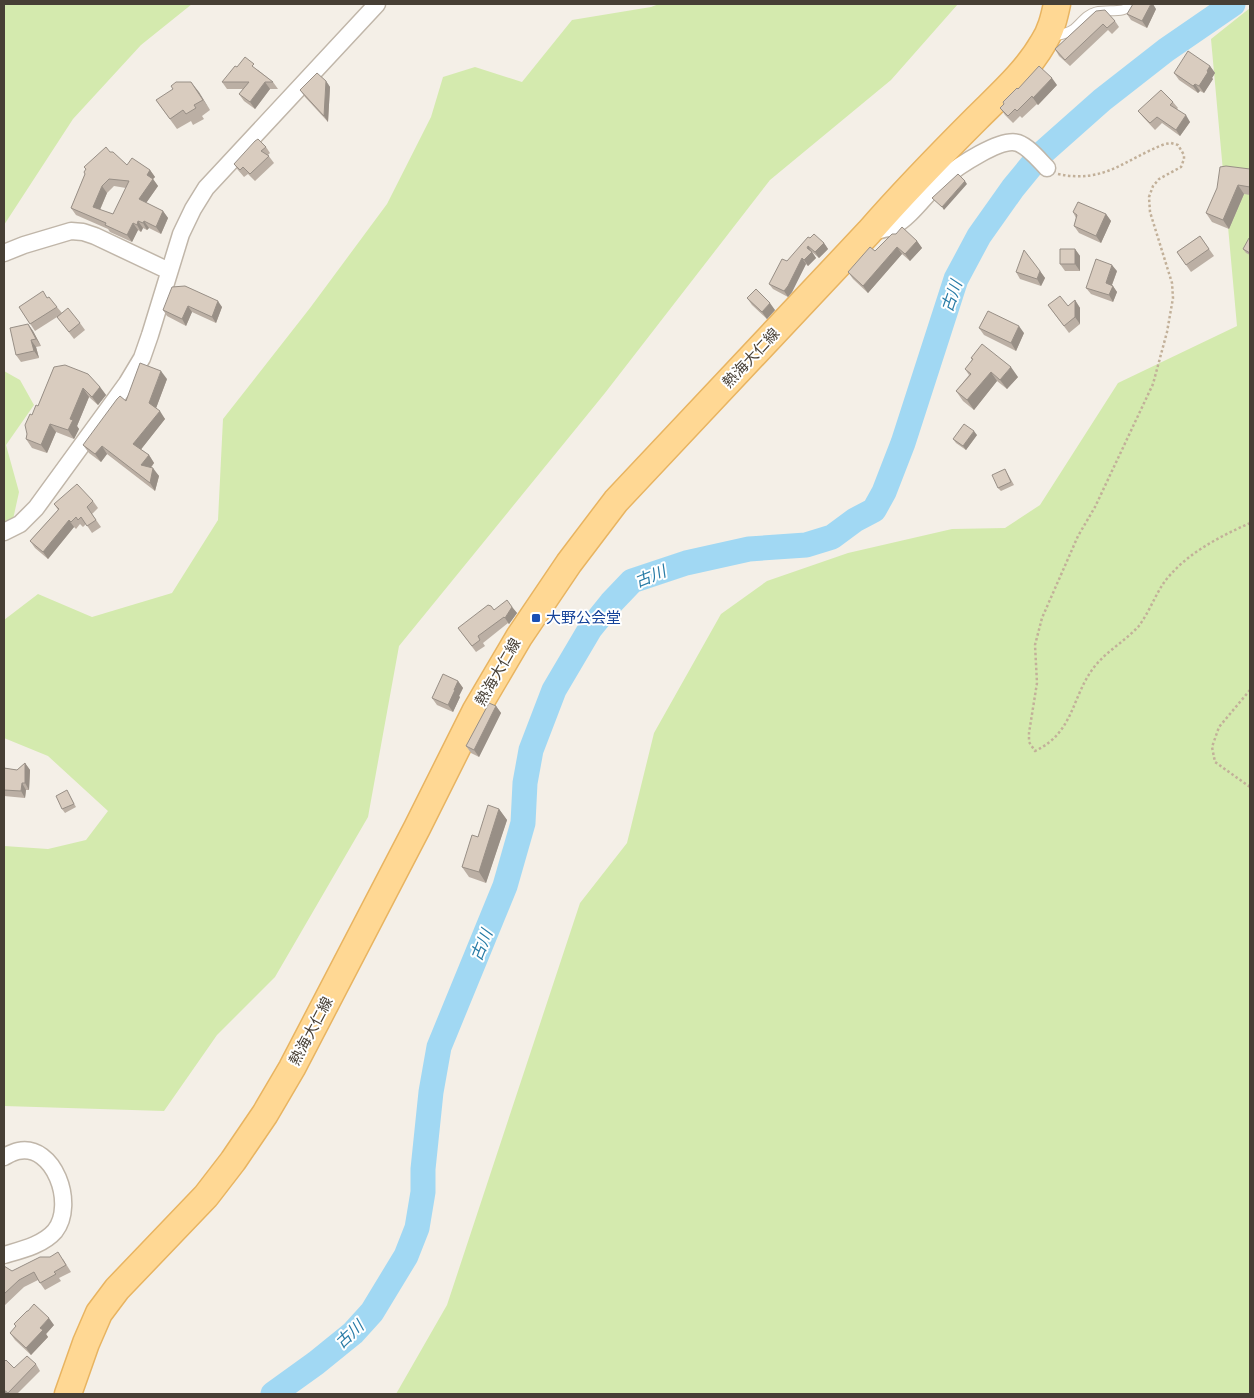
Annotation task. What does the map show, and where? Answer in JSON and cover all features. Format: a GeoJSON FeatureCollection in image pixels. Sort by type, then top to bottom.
{"type":"FeatureCollection","features":[{"type":"Feature","properties":{"kind":"main road","name":"熱海大仁線"},"geometry":{"type":"LineString","coordinates":[[68,1394],[99,1313],[117,1289],[206,1196],[265,1114],[292,1068],[476,710],[518,637],[569,563],[616,501],[899,198],[1035,56],[1053,23],[1057,4]]}},
{"type":"Feature","properties":{"kind":"street"},"geometry":{"type":"LineString","coordinates":[[4,532],[20,524],[36,508],[127,383],[142,358],[181,234],[206,188],[377,4]]}},
{"type":"Feature","properties":{"kind":"street"},"geometry":{"type":"LineString","coordinates":[[869,232],[894,226],[944,178],[974,158],[1000,144],[1016,142],[1023,145],[1047,168]]}},
{"type":"Feature","properties":{"kind":"street"},"geometry":{"type":"LineString","coordinates":[[4,253],[71,231],[83,232],[169,271]]}},
{"type":"Feature","properties":{"kind":"street"},"geometry":{"type":"LineString","coordinates":[[4,1157],[19,1151],[28,1151],[39,1155],[52,1166],[58,1176],[63,1200],[63,1213],[54,1231],[45,1239],[31,1246],[4,1255]]}},
{"type":"Feature","properties":{"kind":"lane"},"geometry":{"type":"LineString","coordinates":[[1046,38],[1063,34],[1073,29],[1094,12],[1120,11],[1134,4]]}},
{"type":"Feature","properties":{"kind":"path"},"geometry":{"type":"LineString","coordinates":[[1047,168],[1053,173],[1088,177],[1113,170],[1158,146],[1171,143],[1178,145],[1184,155],[1181,167],[1159,179],[1153,186],[1149,197],[1150,212],[1172,282],[1173,298],[1167,332],[1153,384],[1095,507],[1078,536],[1042,618],[1035,645],[1037,682],[1028,734],[1028,742],[1035,751],[1048,745],[1060,733],[1096,664],[1138,626],[1165,581],[1189,556],[1250,523]]}},
{"type":"Feature","properties":{"kind":"path"},"geometry":{"type":"LineString","coordinates":[[1250,690],[1219,727],[1212,747],[1215,762],[1250,787]]}},
{"type":"Feature","properties":{"kind":"green space"},"geometry":{"type":"Polygon","coordinates":[[[4,4],[192,4],[141,45],[73,119],[4,225],[4,4]]]}},
{"type":"Feature","properties":{"kind":"green space"},"geometry":{"type":"Polygon","coordinates":[[[659,4],[958,4],[891,80],[770,180],[605,393],[399,646],[368,817],[275,977],[217,1035],[164,1111],[4,1106],[4,846],[48,849],[86,840],[108,811],[48,756],[4,738],[4,620],[38,594],[92,617],[172,593],[218,520],[223,419],[310,308],[387,204],[431,117],[443,77],[475,67],[522,82],[572,20],[651,7],[659,4]]]}},
{"type":"Feature","properties":{"kind":"green space"},"geometry":{"type":"Polygon","coordinates":[[[1250,8],[1250,1394],[396,1394],[447,1305],[580,903],[627,843],[654,733],[721,614],[767,581],[848,553],[952,529],[1005,528],[1040,505],[1118,383],[1237,326],[1211,39],[1250,8]]]}},
{"type":"Feature","properties":{"kind":"green space"},"geometry":{"type":"Polygon","coordinates":[[[4,371],[20,380],[34,405],[6,445],[19,492],[12,524],[4,526],[4,371]]]}},
{"type":"Feature","properties":{"kind":"building"},"geometry":{"type":"Polygon","coordinates":[[[1133,4],[1151,4],[1142,21],[1127,14],[1133,4]]]}},
{"type":"Feature","properties":{"kind":"building"},"geometry":{"type":"Polygon","coordinates":[[[1105,10],[1115,21],[1107,28],[1103,24],[1065,60],[1055,49],[1096,11],[1105,10]]]}},
{"type":"Feature","properties":{"kind":"building"},"geometry":{"type":"Polygon","coordinates":[[[1188,51],[1210,66],[1199,86],[1195,84],[1193,86],[1174,73],[1188,51]]]}},
{"type":"Feature","properties":{"kind":"building"},"geometry":{"type":"Polygon","coordinates":[[[245,57],[254,64],[252,66],[273,82],[265,82],[250,102],[239,94],[249,82],[222,82],[245,57]]]}},
{"type":"Feature","properties":{"kind":"building"},"geometry":{"type":"Polygon","coordinates":[[[1039,66],[1052,78],[1033,98],[1032,96],[1017,111],[1015,109],[1008,116],[1000,108],[1004,104],[1003,102],[1039,66]]]}},
{"type":"Feature","properties":{"kind":"building"},"geometry":{"type":"Polygon","coordinates":[[[317,73],[326,81],[324,116],[300,90],[317,73]]]}},
{"type":"Feature","properties":{"kind":"building"},"geometry":{"type":"Polygon","coordinates":[[[176,82],[191,82],[203,100],[194,105],[196,108],[186,114],[183,110],[170,119],[156,100],[173,89],[171,86],[176,82]]]}},
{"type":"Feature","properties":{"kind":"building"},"geometry":{"type":"Polygon","coordinates":[[[1161,90],[1173,102],[1170,105],[1186,115],[1176,130],[1157,117],[1150,123],[1138,111],[1161,90]]]}},
{"type":"Feature","properties":{"kind":"building"},"geometry":{"type":"Polygon","coordinates":[[[258,139],[266,147],[261,151],[269,156],[250,174],[243,167],[240,170],[234,164],[258,139]]]}},
{"type":"Feature","properties":{"kind":"building"},"geometry":{"type":"Polygon","coordinates":[[[106,147],[127,165],[132,158],[150,170],[147,175],[153,179],[139,199],[163,211],[156,227],[144,221],[143,223],[138,221],[137,225],[133,223],[127,235],[105,225],[106,223],[71,208],[85,174],[86,169],[84,167],[106,147]],[[109,179],[102,186],[93,207],[113,214],[129,181],[109,179]]]}},
{"type":"Feature","properties":{"kind":"building"},"geometry":{"type":"Polygon","coordinates":[[[1220,167],[1250,169],[1250,187],[1238,185],[1223,220],[1206,213],[1217,188],[1220,167]]]}},
{"type":"Feature","properties":{"kind":"building"},"geometry":{"type":"Polygon","coordinates":[[[958,174],[965,181],[942,207],[932,198],[958,174]]]}},
{"type":"Feature","properties":{"kind":"building"},"geometry":{"type":"Polygon","coordinates":[[[1078,202],[1106,214],[1096,236],[1074,226],[1077,215],[1073,212],[1078,202]]]}},
{"type":"Feature","properties":{"kind":"building"},"geometry":{"type":"Polygon","coordinates":[[[902,227],[917,241],[905,254],[897,247],[863,286],[848,272],[870,247],[875,251],[902,227]]]}},
{"type":"Feature","properties":{"kind":"building"},"geometry":{"type":"Polygon","coordinates":[[[814,234],[824,243],[815,252],[808,246],[807,248],[812,252],[804,260],[802,258],[784,291],[769,284],[782,259],[787,261],[808,237],[810,238],[814,234]]]}},
{"type":"Feature","properties":{"kind":"building"},"geometry":{"type":"Polygon","coordinates":[[[1200,236],[1209,249],[1186,265],[1177,252],[1200,236]]]}},
{"type":"Feature","properties":{"kind":"building"},"geometry":{"type":"Polygon","coordinates":[[[1250,239],[1250,253],[1243,249],[1250,239]]]}},
{"type":"Feature","properties":{"kind":"building"},"geometry":{"type":"Polygon","coordinates":[[[1060,249],[1075,249],[1075,264],[1060,264],[1060,249]]]}},
{"type":"Feature","properties":{"kind":"building"},"geometry":{"type":"Polygon","coordinates":[[[1024,250],[1040,271],[1037,279],[1016,272],[1024,250]]]}},
{"type":"Feature","properties":{"kind":"building"},"geometry":{"type":"Polygon","coordinates":[[[1096,259],[1112,265],[1106,283],[1113,286],[1109,295],[1086,288],[1096,259]]]}},
{"type":"Feature","properties":{"kind":"building"},"geometry":{"type":"Polygon","coordinates":[[[185,286],[218,301],[212,317],[188,306],[182,319],[163,310],[172,287],[185,286]]]}},
{"type":"Feature","properties":{"kind":"building"},"geometry":{"type":"Polygon","coordinates":[[[756,289],[770,303],[762,312],[747,298],[756,289]]]}},
{"type":"Feature","properties":{"kind":"building"},"geometry":{"type":"Polygon","coordinates":[[[43,291],[47,298],[49,297],[57,307],[30,324],[19,307],[43,291]]]}},
{"type":"Feature","properties":{"kind":"building"},"geometry":{"type":"Polygon","coordinates":[[[1060,296],[1068,306],[1075,300],[1075,317],[1064,326],[1048,305],[1060,296]]]}},
{"type":"Feature","properties":{"kind":"building"},"geometry":{"type":"Polygon","coordinates":[[[68,308],[80,323],[69,332],[57,317],[68,308]]]}},
{"type":"Feature","properties":{"kind":"building"},"geometry":{"type":"Polygon","coordinates":[[[988,311],[1019,326],[1011,343],[979,328],[988,311]]]}},
{"type":"Feature","properties":{"kind":"building"},"geometry":{"type":"Polygon","coordinates":[[[28,324],[36,339],[31,340],[34,351],[16,355],[10,328],[28,324]]]}},
{"type":"Feature","properties":{"kind":"building"},"geometry":{"type":"Polygon","coordinates":[[[982,344],[1011,367],[1000,380],[991,372],[967,400],[956,391],[971,374],[965,369],[982,344]]]}},
{"type":"Feature","properties":{"kind":"building"},"geometry":{"type":"Polygon","coordinates":[[[140,363],[161,371],[149,403],[160,411],[133,444],[149,455],[141,465],[153,468],[150,483],[102,446],[95,454],[83,445],[117,399],[120,396],[126,401],[140,363]]]}},
{"type":"Feature","properties":{"kind":"building"},"geometry":{"type":"Polygon","coordinates":[[[65,365],[88,374],[100,387],[92,397],[83,388],[70,419],[73,420],[68,430],[50,424],[41,445],[26,439],[25,425],[36,405],[38,406],[54,367],[65,365]]]}},
{"type":"Feature","properties":{"kind":"building"},"geometry":{"type":"Polygon","coordinates":[[[964,424],[974,431],[963,446],[953,439],[964,424]]]}},
{"type":"Feature","properties":{"kind":"building"},"geometry":{"type":"Polygon","coordinates":[[[1005,469],[1011,482],[998,488],[992,475],[1005,469]]]}},
{"type":"Feature","properties":{"kind":"building"},"geometry":{"type":"Polygon","coordinates":[[[77,484],[93,501],[87,507],[96,520],[87,526],[81,517],[78,520],[76,517],[71,522],[69,520],[43,552],[30,541],[59,509],[54,504],[77,484]]]}},
{"type":"Feature","properties":{"kind":"building"},"geometry":{"type":"Polygon","coordinates":[[[507,600],[512,607],[505,618],[478,636],[480,640],[472,646],[458,628],[488,605],[494,610],[507,600]]]}},
{"type":"Feature","properties":{"kind":"building"},"geometry":{"type":"Polygon","coordinates":[[[443,674],[458,681],[448,705],[432,698],[443,674]]]}},
{"type":"Feature","properties":{"kind":"building"},"geometry":{"type":"Polygon","coordinates":[[[489,703],[496,706],[474,750],[466,746],[489,703]]]}},
{"type":"Feature","properties":{"kind":"building"},"geometry":{"type":"Polygon","coordinates":[[[25,763],[25,783],[22,783],[21,791],[4,790],[4,768],[17,770],[25,763]]]}},
{"type":"Feature","properties":{"kind":"building"},"geometry":{"type":"Polygon","coordinates":[[[67,790],[74,804],[62,809],[56,796],[67,790]]]}},
{"type":"Feature","properties":{"kind":"building"},"geometry":{"type":"Polygon","coordinates":[[[488,805],[499,809],[479,872],[462,867],[472,835],[478,837],[488,805]]]}},
{"type":"Feature","properties":{"kind":"building"},"geometry":{"type":"Polygon","coordinates":[[[58,1252],[66,1265],[54,1272],[56,1274],[40,1283],[34,1272],[19,1280],[4,1294],[4,1266],[12,1271],[40,1257],[50,1257],[58,1252]]]}},
{"type":"Feature","properties":{"kind":"building"},"geometry":{"type":"Polygon","coordinates":[[[34,1304],[49,1318],[40,1328],[43,1330],[26,1348],[10,1333],[16,1326],[14,1324],[34,1304]]]}},
{"type":"Feature","properties":{"kind":"building"},"geometry":{"type":"Polygon","coordinates":[[[27,1356],[36,1364],[8,1393],[4,1390],[4,1362],[6,1360],[14,1368],[27,1356]]]}},
{"type":"Feature","properties":{"kind":"waterway","name":"古川"},"geometry":{"type":"LineString","coordinates":[[273,1394],[353,1333],[372,1312],[406,1256],[417,1228],[423,1192],[423,1169],[431,1092],[439,1047],[505,886],[523,823],[525,783],[531,750],[554,690],[590,629],[632,581],[686,563],[749,549],[806,545],[832,537],[855,520],[874,510],[884,492],[903,443],[956,279],[979,236],[1013,188],[1040,155],[1102,100],[1166,50],[1233,4]]}},
{"type":"Feature","properties":{"kind":"place","name":"大野公会堂"},"geometry":{"type":"Point","coordinates":[536,618]}}]}
